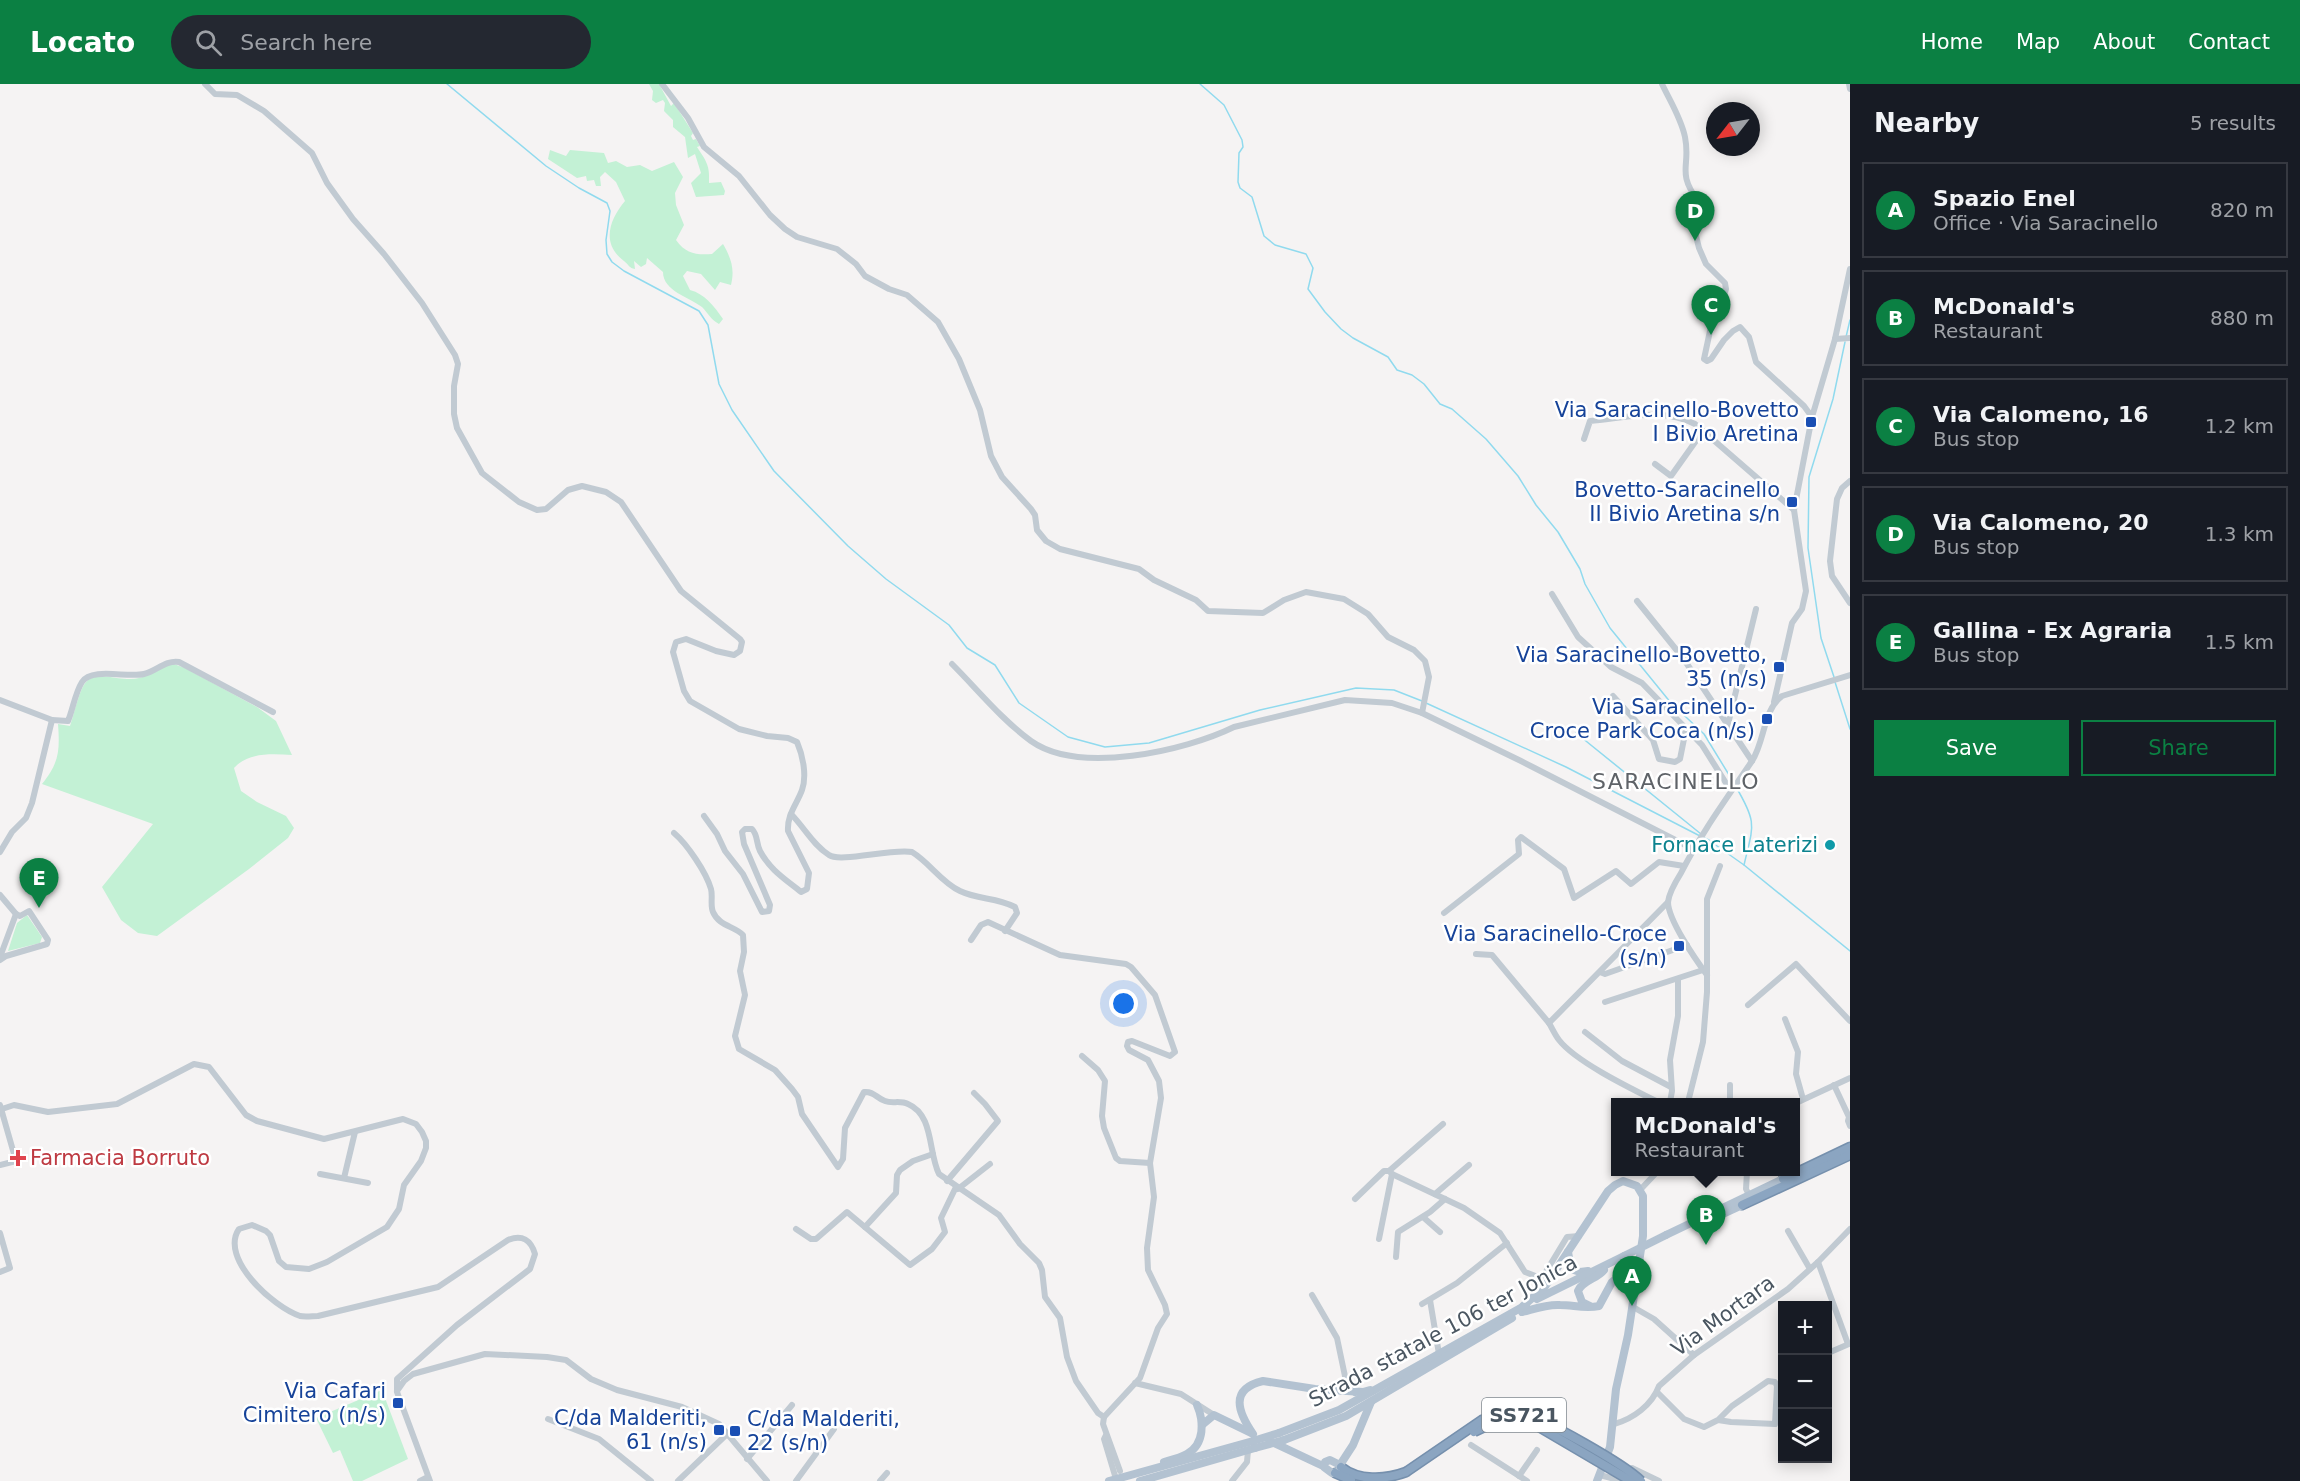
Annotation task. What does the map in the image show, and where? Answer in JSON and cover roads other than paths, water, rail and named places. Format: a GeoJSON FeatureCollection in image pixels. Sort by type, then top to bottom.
{"type":"FeatureCollection","features":[{"type":"Feature","properties":{"kind":"highway"},"geometry":{"type":"LineString","coordinates":[[1800,1174],[1850,1147]]}},
{"type":"Feature","properties":{"kind":"highway"},"geometry":{"type":"LineString","coordinates":[[1800,1175],[1850,1155]]}},
{"type":"Feature","properties":{"kind":"highway"},"geometry":{"type":"LineString","coordinates":[[1784,1182],[1795,1176]]}},
{"type":"Feature","properties":{"kind":"highway"},"geometry":{"type":"LineString","coordinates":[[1784,1182],[1799,1176]]}},
{"type":"Feature","properties":{"kind":"highway","name":"Strada statale 106 ter Jonica"},"geometry":{"type":"LineString","coordinates":[[1742,1205],[1784,1182]]}},
{"type":"Feature","properties":{"kind":"highway","name":"SS721"},"geometry":{"type":"LineString","coordinates":[[1339,1468],[1353,1476],[1365,1479],[1388,1479],[1407,1473],[1482,1420],[1509,1414],[1539,1419],[1641,1481]]}},
{"type":"Feature","properties":{"kind":"highway","name":"SS721"},"geometry":{"type":"LineString","coordinates":[[1394,1481],[1483,1427],[1496,1422],[1520,1421],[1534,1424],[1631,1481]]}},
{"type":"Feature","properties":{"kind":"highway","name":"SS721"},"geometry":{"type":"LineString","coordinates":[[1339,1468],[1356,1481]]}},
{"type":"Feature","properties":{"kind":"main road"},"geometry":{"type":"LineString","coordinates":[[1522,1309],[1544,1288],[1608,1191],[1623,1181],[1631,1183],[1640,1190],[1643,1196],[1643,1216],[1633,1307],[1616,1389],[1610,1447],[1598,1478]]}},
{"type":"Feature","properties":{"kind":"main road","name":"Strada statale 106 ter Jonica"},"geometry":{"type":"LineString","coordinates":[[1281,1437],[1339,1410],[1522,1309],[1600,1269],[1749,1195],[1784,1182]]}},
{"type":"Feature","properties":{"kind":"main road","name":"Strada statale 106 ter Jonica"},"geometry":{"type":"LineString","coordinates":[[1666,1238],[1742,1205]]}},
{"type":"Feature","properties":{"kind":"main road"},"geometry":{"type":"LineString","coordinates":[[1568,1252],[1569,1264],[1574,1270],[1585,1272],[1600,1269],[1600,1274],[1582,1284],[1578,1291],[1581,1302],[1595,1307]]}},
{"type":"Feature","properties":{"kind":"main road"},"geometry":{"type":"LineString","coordinates":[[1522,1309],[1560,1305],[1595,1307],[1602,1302],[1608,1287],[1639,1260]]}},
{"type":"Feature","properties":{"kind":"main road"},"geometry":{"type":"LineString","coordinates":[[1620,1276],[1637,1275]]}},
{"type":"Feature","properties":{"kind":"main road"},"geometry":{"type":"LineString","coordinates":[[1620,1276],[1636,1286]]}},
{"type":"Feature","properties":{"kind":"main road","name":"Strada statale 106 ter Jonica"},"geometry":{"type":"LineString","coordinates":[[1115,1477],[1139,1477],[1346,1416],[1522,1309]]}},
{"type":"Feature","properties":{"kind":"main road"},"geometry":{"type":"LineString","coordinates":[[1252,1443],[1240,1414],[1239,1401],[1248,1386],[1263,1381],[1315,1389],[1363,1392],[1383,1386]]}},
{"type":"Feature","properties":{"kind":"main road"},"geometry":{"type":"LineString","coordinates":[[1346,1381],[1355,1392]]}},
{"type":"Feature","properties":{"kind":"main road"},"geometry":{"type":"LineString","coordinates":[[1339,1468],[1353,1445],[1371,1402]]}},
{"type":"Feature","properties":{"kind":"main road"},"geometry":{"type":"LineString","coordinates":[[1139,1477],[1142,1469],[1188,1453],[1200,1437],[1202,1415],[1197,1405]]}},
{"type":"Feature","properties":{"kind":"main road"},"geometry":{"type":"LineString","coordinates":[[1202,1425],[1214,1415]]}},
{"type":"Feature","properties":{"kind":"main road","name":"SS721"},"geometry":{"type":"LineString","coordinates":[[1214,1415],[1252,1443],[1339,1468]]}},
{"type":"Feature","properties":{"kind":"street"},"geometry":{"type":"LineString","coordinates":[[206,84],[215,94],[237,95],[264,111],[312,153],[327,183],[353,219],[422,303],[455,355],[458,364],[454,386],[454,414],[457,428],[482,473],[519,502],[537,510],[546,509],[568,490],[582,486],[606,492],[621,502],[681,591],[740,639],[740,651],[734,655],[716,651],[686,639],[679,640],[674,645],[673,652],[684,692],[693,703],[739,729],[767,736],[788,738],[797,742],[801,754],[804,782],[788,823],[788,831],[809,873],[808,886],[801,892],[772,869],[760,851],[755,832],[752,829],[744,829],[742,832],[744,844],[770,905],[770,909],[766,912],[759,907],[743,874],[725,851],[717,834],[704,816]]}},
{"type":"Feature","properties":{"kind":"street"},"geometry":{"type":"LineString","coordinates":[[662,84],[688,118],[704,147],[739,176],[785,229],[797,237],[837,249],[856,264],[865,276],[889,290],[907,295],[938,322],[959,358],[980,410],[991,456],[1002,477],[1031,508],[1035,515],[1037,530],[1047,541],[1060,549],[1139,569],[1154,580],[1196,600],[1208,610],[1263,613],[1284,600],[1306,592],[1344,599],[1368,614],[1388,637],[1414,650],[1425,661],[1429,677],[1422,713]]}},
{"type":"Feature","properties":{"kind":"street"},"geometry":{"type":"LineString","coordinates":[[1662,84],[1682,125],[1685,139],[1685,180],[1698,201],[1692,220],[1699,248],[1706,264],[1725,283],[1726,288],[1710,328],[1704,359],[1707,361],[1711,359],[1733,331],[1740,327],[1749,337],[1756,362],[1804,406],[1812,417]]}},
{"type":"Feature","properties":{"kind":"street"},"geometry":{"type":"LineString","coordinates":[[1849,84],[1850,89]]}},
{"type":"Feature","properties":{"kind":"street"},"geometry":{"type":"LineString","coordinates":[[1549,1023],[1668,902],[1694,848],[1757,753],[1774,702],[1792,623],[1802,609],[1806,591],[1794,510],[1812,417],[1835,339],[1850,269]]}},
{"type":"Feature","properties":{"kind":"street"},"geometry":{"type":"LineString","coordinates":[[1835,339],[1850,339]]}},
{"type":"Feature","properties":{"kind":"street"},"geometry":{"type":"LineString","coordinates":[[1584,439],[1590,421],[1639,415],[1676,417],[1695,424],[1794,510]]}},
{"type":"Feature","properties":{"kind":"street"},"geometry":{"type":"LineString","coordinates":[[1655,464],[1671,476],[1703,431]]}},
{"type":"Feature","properties":{"kind":"street"},"geometry":{"type":"LineString","coordinates":[[1850,481],[1842,488],[1837,499],[1830,561],[1832,576],[1850,603]]}},
{"type":"Feature","properties":{"kind":"street"},"geometry":{"type":"LineString","coordinates":[[1552,594],[1578,637],[1611,667],[1642,683],[1702,745],[1732,790]]}},
{"type":"Feature","properties":{"kind":"street"},"geometry":{"type":"LineString","coordinates":[[1637,601],[1683,658],[1752,761]]}},
{"type":"Feature","properties":{"kind":"street"},"geometry":{"type":"LineString","coordinates":[[1728,724],[1756,609]]}},
{"type":"Feature","properties":{"kind":"street"},"geometry":{"type":"LineString","coordinates":[[0,700],[52,720],[68,721],[83,680],[91,675],[100,673],[132,676],[147,673],[172,661],[187,665],[218,684],[273,712]]}},
{"type":"Feature","properties":{"kind":"street"},"geometry":{"type":"LineString","coordinates":[[952,664],[977,692],[1033,742],[1054,752],[1076,755],[1123,757],[1141,755],[1220,734],[1234,727],[1345,700],[1392,703],[1422,713],[1694,848]]}},
{"type":"Feature","properties":{"kind":"street"},"geometry":{"type":"LineString","coordinates":[[1774,702],[1782,696],[1848,675]]}},
{"type":"Feature","properties":{"kind":"street"},"geometry":{"type":"LineString","coordinates":[[1613,696],[1653,740],[1659,759],[1675,762],[1680,759],[1686,729]]}},
{"type":"Feature","properties":{"kind":"street"},"geometry":{"type":"LineString","coordinates":[[0,852],[12,832],[26,818],[32,804],[52,720]]}},
{"type":"Feature","properties":{"kind":"street"},"geometry":{"type":"LineString","coordinates":[[791,814],[817,846],[829,856],[839,858],[882,852],[912,852],[958,890],[977,898],[996,899],[1015,907],[1017,913],[1005,931]]}},
{"type":"Feature","properties":{"kind":"street"},"geometry":{"type":"LineString","coordinates":[[674,833],[687,846],[706,879],[711,890],[713,913],[742,935],[744,952],[740,971],[745,995],[735,1036],[739,1049],[774,1070],[792,1089],[798,1097],[802,1114],[838,1167],[843,1159],[845,1128],[864,1092],[873,1093],[887,1102],[903,1102],[918,1110],[924,1119],[937,1171],[947,1181],[999,1215],[1020,1244],[1039,1263],[1045,1297],[1060,1318],[1067,1357],[1076,1381],[1098,1413],[1104,1417]]}},
{"type":"Feature","properties":{"kind":"street"},"geometry":{"type":"LineString","coordinates":[[1444,914],[1519,854],[1518,840],[1521,837],[1564,868],[1574,898],[1616,871],[1631,884],[1659,862],[1684,866]]}},
{"type":"Feature","properties":{"kind":"street"},"geometry":{"type":"LineString","coordinates":[[1689,1098],[1703,1042],[1707,899],[1720,866]]}},
{"type":"Feature","properties":{"kind":"street"},"geometry":{"type":"LineString","coordinates":[[0,895],[16,915]]}},
{"type":"Feature","properties":{"kind":"street"},"geometry":{"type":"LineString","coordinates":[[1668,902],[1687,945],[1705,972]]}},
{"type":"Feature","properties":{"kind":"street"},"geometry":{"type":"LineString","coordinates":[[0,957],[47,944],[48,940],[32,913],[29,911],[20,916],[16,915]]}},
{"type":"Feature","properties":{"kind":"street"},"geometry":{"type":"LineString","coordinates":[[0,957],[16,915]]}},
{"type":"Feature","properties":{"kind":"street"},"geometry":{"type":"LineString","coordinates":[[971,940],[984,922],[988,922],[1060,955],[1126,964],[1155,995],[1175,1052],[1170,1056],[1132,1041],[1128,1042],[1127,1046],[1129,1050],[1148,1060],[1159,1081],[1161,1098],[1150,1163],[1154,1197],[1148,1240],[1148,1270],[1167,1314],[1158,1328],[1140,1378],[1104,1417],[1106,1435],[1104,1439],[1115,1477]]}},
{"type":"Feature","properties":{"kind":"street"},"geometry":{"type":"LineString","coordinates":[[1600,972],[1605,974],[1687,945]]}},
{"type":"Feature","properties":{"kind":"street"},"geometry":{"type":"LineString","coordinates":[[1476,954],[1492,955],[1568,1049],[1609,1077],[1650,1098]]}},
{"type":"Feature","properties":{"kind":"street"},"geometry":{"type":"LineString","coordinates":[[1748,1005],[1791,965],[1796,964],[1850,1021]]}},
{"type":"Feature","properties":{"kind":"street"},"geometry":{"type":"LineString","coordinates":[[1605,1002],[1705,972]]}},
{"type":"Feature","properties":{"kind":"street"},"geometry":{"type":"LineString","coordinates":[[1670,1098],[1670,1060],[1678,1017],[1678,980]]}},
{"type":"Feature","properties":{"kind":"street"},"geometry":{"type":"LineString","coordinates":[[1785,1019],[1798,1052],[1796,1074],[1799,1098]]}},
{"type":"Feature","properties":{"kind":"street"},"geometry":{"type":"LineString","coordinates":[[1585,1032],[1622,1061],[1671,1087]]}},
{"type":"Feature","properties":{"kind":"street"},"geometry":{"type":"LineString","coordinates":[[1082,1056],[1098,1070],[1105,1081],[1102,1116],[1104,1128],[1116,1158],[1120,1161],[1150,1163]]}},
{"type":"Feature","properties":{"kind":"street"},"geometry":{"type":"LineString","coordinates":[[0,1165],[16,1161],[3,1130],[1,1107],[14,1105],[48,1112],[117,1104],[194,1064],[209,1067],[246,1115],[257,1121],[324,1139],[403,1119],[416,1124],[422,1131],[426,1148],[421,1161],[404,1185],[399,1209],[387,1227],[317,1267],[309,1269],[286,1268],[279,1261],[270,1235],[252,1225],[239,1229],[233,1240],[234,1250],[261,1291],[280,1306],[301,1316],[318,1316],[438,1287],[514,1237],[529,1242],[535,1254],[530,1269],[457,1325],[397,1379],[397,1392],[429,1479],[420,1481]]}},
{"type":"Feature","properties":{"kind":"street"},"geometry":{"type":"LineString","coordinates":[[1800,1101],[1850,1078]]}},
{"type":"Feature","properties":{"kind":"street"},"geometry":{"type":"LineString","coordinates":[[1730,1085],[1730,1098]]}},
{"type":"Feature","properties":{"kind":"street"},"geometry":{"type":"LineString","coordinates":[[1834,1085],[1849,1117],[1850,1126]]}},
{"type":"Feature","properties":{"kind":"street"},"geometry":{"type":"LineString","coordinates":[[947,1181],[998,1121],[974,1093]]}},
{"type":"Feature","properties":{"kind":"street"},"geometry":{"type":"LineString","coordinates":[[1379,1239],[1391,1172],[1443,1124]]}},
{"type":"Feature","properties":{"kind":"street"},"geometry":{"type":"LineString","coordinates":[[344,1178],[355,1132]]}},
{"type":"Feature","properties":{"kind":"street"},"geometry":{"type":"LineString","coordinates":[[865,1227],[896,1193],[897,1175],[900,1170],[913,1161],[933,1154]]}},
{"type":"Feature","properties":{"kind":"street"},"geometry":{"type":"LineString","coordinates":[[796,1229],[811,1239],[816,1239],[847,1212],[910,1265],[932,1249],[945,1232],[940,1218],[957,1188],[990,1164]]}},
{"type":"Feature","properties":{"kind":"street"},"geometry":{"type":"LineString","coordinates":[[1435,1194],[1469,1165]]}},
{"type":"Feature","properties":{"kind":"street"},"geometry":{"type":"LineString","coordinates":[[1355,1199],[1384,1171],[1391,1172],[1464,1208],[1495,1230],[1525,1272],[1538,1277],[1544,1275],[1567,1237],[1579,1236]]}},
{"type":"Feature","properties":{"kind":"street"},"geometry":{"type":"LineString","coordinates":[[320,1174],[368,1182]]}},
{"type":"Feature","properties":{"kind":"street"},"geometry":{"type":"LineString","coordinates":[[1640,1190],[1653,1176]]}},
{"type":"Feature","properties":{"kind":"street"},"geometry":{"type":"LineString","coordinates":[[1747,1176],[1746,1189],[1749,1195]]}},
{"type":"Feature","properties":{"kind":"street"},"geometry":{"type":"LineString","coordinates":[[1396,1257],[1398,1232],[1445,1199]]}},
{"type":"Feature","properties":{"kind":"street"},"geometry":{"type":"LineString","coordinates":[[1423,1216],[1440,1232]]}},
{"type":"Feature","properties":{"kind":"street","name":"Via Mortara"},"geometry":{"type":"LineString","coordinates":[[1614,1424],[1641,1411],[1657,1392],[1659,1386],[1694,1355],[1788,1289],[1850,1229]]}},
{"type":"Feature","properties":{"kind":"street"},"geometry":{"type":"LineString","coordinates":[[1788,1231],[1810,1269]]}},
{"type":"Feature","properties":{"kind":"street"},"geometry":{"type":"LineString","coordinates":[[0,1233],[10,1268],[0,1272]]}},
{"type":"Feature","properties":{"kind":"street"},"geometry":{"type":"LineString","coordinates":[[1422,1304],[1457,1283],[1507,1244]]}},
{"type":"Feature","properties":{"kind":"street"},"geometry":{"type":"LineString","coordinates":[[1818,1262],[1849,1344],[1832,1351]]}},
{"type":"Feature","properties":{"kind":"street"},"geometry":{"type":"LineString","coordinates":[[1312,1295],[1337,1338],[1346,1381],[1344,1389],[1340,1391]]}},
{"type":"Feature","properties":{"kind":"street"},"geometry":{"type":"LineString","coordinates":[[1430,1300],[1439,1354]]}},
{"type":"Feature","properties":{"kind":"street"},"geometry":{"type":"LineString","coordinates":[[1633,1307],[1654,1319],[1694,1355]]}},
{"type":"Feature","properties":{"kind":"street"},"geometry":{"type":"LineString","coordinates":[[397,1392],[404,1381],[413,1374],[485,1354],[566,1360],[591,1379],[617,1390],[682,1407],[719,1424],[767,1481]]}},
{"type":"Feature","properties":{"kind":"street"},"geometry":{"type":"LineString","coordinates":[[1657,1392],[1684,1419],[1704,1427],[1718,1420],[1732,1406],[1768,1381],[1774,1382],[1777,1386],[1775,1424],[1718,1420]]}},
{"type":"Feature","properties":{"kind":"street","name":"SS721"},"geometry":{"type":"LineString","coordinates":[[1135,1383],[1181,1394],[1214,1415]]}},
{"type":"Feature","properties":{"kind":"street"},"geometry":{"type":"LineString","coordinates":[[747,1459],[792,1405]]}},
{"type":"Feature","properties":{"kind":"street"},"geometry":{"type":"LineString","coordinates":[[548,1419],[599,1439],[651,1481]]}},
{"type":"Feature","properties":{"kind":"street"},"geometry":{"type":"LineString","coordinates":[[796,1481],[834,1429]]}},
{"type":"Feature","properties":{"kind":"street"},"geometry":{"type":"LineString","coordinates":[[680,1480],[727,1434]]}},
{"type":"Feature","properties":{"kind":"street"},"geometry":{"type":"LineString","coordinates":[[1232,1481],[1247,1461],[1252,1443]]}},
{"type":"Feature","properties":{"kind":"street"},"geometry":{"type":"LineString","coordinates":[[1471,1445],[1527,1481]]}},
{"type":"Feature","properties":{"kind":"street"},"geometry":{"type":"LineString","coordinates":[[1519,1476],[1537,1450]]}},
{"type":"Feature","properties":{"kind":"street"},"geometry":{"type":"LineString","coordinates":[[1598,1478],[1618,1480],[1632,1468],[1659,1481]]}},
{"type":"Feature","properties":{"kind":"street"},"geometry":{"type":"LineString","coordinates":[[880,1481],[887,1473]]}},
{"type":"Feature","properties":{"kind":"waterway"},"geometry":{"type":"LineString","coordinates":[[447,84],[546,166],[607,203],[610,211],[606,240],[607,254],[612,262],[624,271],[699,311],[708,325],[719,384],[732,410],[774,471],[848,546],[886,579],[949,625],[967,648],[995,665],[1019,703],[1068,737],[1105,747],[1149,743],[1260,710],[1356,688],[1394,690],[1422,701]]}},
{"type":"Feature","properties":{"kind":"waterway"},"geometry":{"type":"LineString","coordinates":[[1200,84],[1224,105],[1242,140],[1238,182],[1240,188],[1252,197],[1264,236],[1275,245],[1306,254],[1313,268],[1308,289],[1341,329],[1388,357],[1397,370],[1412,375],[1424,384],[1440,404],[1452,409],[1486,439],[1518,476],[1536,505],[1558,532],[1610,628],[1671,703],[1704,734],[1734,783]]}},
{"type":"Feature","properties":{"kind":"waterway"},"geometry":{"type":"LineString","coordinates":[[1846,337],[1850,320]]}},
{"type":"Feature","properties":{"kind":"waterway"},"geometry":{"type":"LineString","coordinates":[[1834,677],[1821,638],[1808,548],[1809,477],[1833,399],[1845,342]]}},
{"type":"Feature","properties":{"kind":"waterway"},"geometry":{"type":"LineString","coordinates":[[1835,682],[1850,729]]}},
{"type":"Feature","properties":{"kind":"waterway"},"geometry":{"type":"LineString","coordinates":[[1426,703],[1566,767],[1700,836]]}},
{"type":"Feature","properties":{"kind":"waterway"},"geometry":{"type":"LineString","coordinates":[[1576,733],[1701,834]]}},
{"type":"Feature","properties":{"kind":"waterway"},"geometry":{"type":"LineString","coordinates":[[1736,787],[1748,809],[1752,825],[1744,865]]}},
{"type":"Feature","properties":{"kind":"waterway"},"geometry":{"type":"LineString","coordinates":[[1704,838],[1709,840]]}},
{"type":"Feature","properties":{"kind":"waterway"},"geometry":{"type":"LineString","coordinates":[[1710,841],[1744,865],[1850,951]]}},
{"type":"Feature","properties":{"kind":"place","name":"Via Calomeno, 20"},"geometry":{"type":"Point","coordinates":[1695,241]}},
{"type":"Feature","properties":{"kind":"place","name":"Via Calomeno, 16"},"geometry":{"type":"Point","coordinates":[1711,335]}},
{"type":"Feature","properties":{"kind":"place","name":"Via Saracinello-Bovetto I Bivio Aretina"},"geometry":{"type":"Point","coordinates":[1811,422]}},
{"type":"Feature","properties":{"kind":"place","name":"Bovetto-Saracinello II Bivio Aretina s/n"},"geometry":{"type":"Point","coordinates":[1792,502]}},
{"type":"Feature","properties":{"kind":"place","name":"Via Saracinello-Bovetto, 35 (n/s)"},"geometry":{"type":"Point","coordinates":[1779,667]}},
{"type":"Feature","properties":{"kind":"place","name":"Via Saracinello- Croce Park Coca (n/s)"},"geometry":{"type":"Point","coordinates":[1767,719]}},
{"type":"Feature","properties":{"kind":"place","name":"Fornace Laterizi"},"geometry":{"type":"Point","coordinates":[1830,845]}},
{"type":"Feature","properties":{"kind":"place","name":"Gallina - Ex Agraria"},"geometry":{"type":"Point","coordinates":[39,908]}},
{"type":"Feature","properties":{"kind":"place","name":"Via Saracinello-Croce (s/n)"},"geometry":{"type":"Point","coordinates":[1679,946]}},
{"type":"Feature","properties":{"kind":"place","name":"Farmacia Borruto"},"geometry":{"type":"Point","coordinates":[18,1158]}},
{"type":"Feature","properties":{"kind":"place","name":"McDonald's"},"geometry":{"type":"Point","coordinates":[1706,1245]}},
{"type":"Feature","properties":{"kind":"place","name":"Spazio Enel"},"geometry":{"type":"Point","coordinates":[1632,1306]}},
{"type":"Feature","properties":{"kind":"place","name":"Via Cafari Cimitero (n/s)"},"geometry":{"type":"Point","coordinates":[398,1403]}},
{"type":"Feature","properties":{"kind":"place","name":"C/da Malderiti, 61 (n/s)"},"geometry":{"type":"Point","coordinates":[719,1430]}},
{"type":"Feature","properties":{"kind":"place","name":"C/da Malderiti, 22 (s/n)"},"geometry":{"type":"Point","coordinates":[735,1431]}},
{"type":"Feature","properties":{"kind":"district","name":"SARACINELLO"},"geometry":{"type":"Point","coordinates":[1676,781]}}]}
